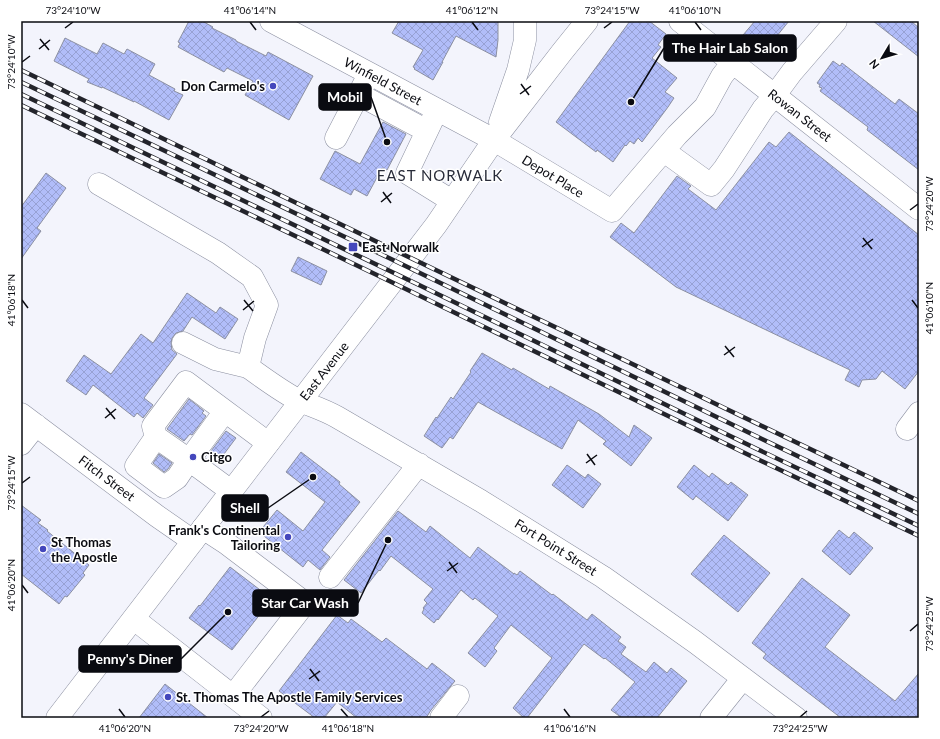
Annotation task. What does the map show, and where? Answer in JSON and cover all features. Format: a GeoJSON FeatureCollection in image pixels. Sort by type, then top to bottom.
{"type":"FeatureCollection","features":[{"type":"Feature","properties":{"kind":"street","name":"Winfield Street"},"geometry":{"type":"LineString","coordinates":[[271,21],[494,140]]}},
{"type":"Feature","properties":{"kind":"street"},"geometry":{"type":"LineString","coordinates":[[494,140],[518,70],[525,40],[525,21]]}},
{"type":"Feature","properties":{"kind":"street","name":"East Avenue"},"geometry":{"type":"LineString","coordinates":[[57,718],[436,224],[494,140],[587,21]]}},
{"type":"Feature","properties":{"kind":"street","name":"Rowan Street"},"geometry":{"type":"LineString","coordinates":[[680,21],[919,209]]}},
{"type":"Feature","properties":{"kind":"street"},"geometry":{"type":"LineString","coordinates":[[733,62],[722,76],[705,107],[664,151],[710,185],[724,169],[763,109],[775,96],[792,72],[836,21]]}},
{"type":"Feature","properties":{"kind":"street"},"geometry":{"type":"LineString","coordinates":[[336,138],[369,73]]}},
{"type":"Feature","properties":{"kind":"street"},"geometry":{"type":"LineString","coordinates":[[358,94],[427,131]]}},
{"type":"Feature","properties":{"kind":"street"},"geometry":{"type":"LineString","coordinates":[[437,110],[407,173],[452,201]]}},
{"type":"Feature","properties":{"kind":"street","name":"Depot Place"},"geometry":{"type":"LineString","coordinates":[[494,140],[612,212],[664,151]]}},
{"type":"Feature","properties":{"kind":"street"},"geometry":{"type":"LineString","coordinates":[[99,184],[218,253],[252,278],[267,305],[255,338],[248,367],[215,359],[183,343]]}},
{"type":"Feature","properties":{"kind":"street","name":"Fort Point Street"},"geometry":{"type":"LineString","coordinates":[[248,367],[284,392],[300,401],[328,412],[481,500],[603,577],[695,642],[796,718]]}},
{"type":"Feature","properties":{"kind":"street"},"geometry":{"type":"LineString","coordinates":[[231,490],[156,437],[153,426],[186,382],[268,443]]}},
{"type":"Feature","properties":{"kind":"street"},"geometry":{"type":"LineString","coordinates":[[156,437],[136,466],[164,487],[177,478],[225,411]]}},
{"type":"Feature","properties":{"kind":"street"},"geometry":{"type":"LineString","coordinates":[[21,444],[28,419]]}},
{"type":"Feature","properties":{"kind":"street","name":"Fitch Street"},"geometry":{"type":"LineString","coordinates":[[28,419],[130,496],[198,534],[226,543],[305,603],[233,696]]}},
{"type":"Feature","properties":{"kind":"street"},"geometry":{"type":"LineString","coordinates":[[330,577],[419,464]]}},
{"type":"Feature","properties":{"kind":"street"},"geometry":{"type":"LineString","coordinates":[[130,496],[147,474]]}},
{"type":"Feature","properties":{"kind":"street"},"geometry":{"type":"LineString","coordinates":[[134,618],[261,718]]}},
{"type":"Feature","properties":{"kind":"street"},"geometry":{"type":"LineString","coordinates":[[711,718],[743,678]]}},
{"type":"Feature","properties":{"kind":"street"},"geometry":{"type":"LineString","coordinates":[[441,718],[458,696]]}},
{"type":"Feature","properties":{"kind":"building"},"geometry":{"type":"Polygon","coordinates":[[[189,21],[202,21],[213,27],[212,28],[266,56],[268,52],[313,76],[289,120],[245,95],[253,81],[227,68],[224,72],[178,47],[180,43],[178,42],[189,21]]]}},
{"type":"Feature","properties":{"kind":"building"},"geometry":{"type":"Polygon","coordinates":[[[399,21],[498,21],[496,57],[456,36],[433,80],[413,67],[423,50],[392,33],[399,21]]]}},
{"type":"Feature","properties":{"kind":"building"},"geometry":{"type":"Polygon","coordinates":[[[630,21],[649,21],[666,34],[658,45],[661,47],[652,58],[677,78],[665,92],[674,98],[642,142],[638,138],[634,144],[630,141],[626,146],[625,145],[613,162],[597,150],[596,152],[556,122],[630,21]]]}},
{"type":"Feature","properties":{"kind":"building"},"geometry":{"type":"Polygon","coordinates":[[[755,21],[789,21],[764,52],[743,35],[755,21]]]}},
{"type":"Feature","properties":{"kind":"building"},"geometry":{"type":"Polygon","coordinates":[[[873,21],[911,21],[919,28],[919,57],[873,21]]]}},
{"type":"Feature","properties":{"kind":"building"},"geometry":{"type":"Polygon","coordinates":[[[65,38],[97,54],[103,43],[124,54],[127,49],[155,64],[149,75],[183,95],[169,120],[134,101],[87,82],[89,79],[54,61],[65,38]]]}},
{"type":"Feature","properties":{"kind":"building"},"geometry":{"type":"Polygon","coordinates":[[[833,61],[840,66],[842,63],[895,104],[899,99],[919,114],[919,170],[867,130],[868,127],[820,91],[822,88],[819,87],[820,85],[817,83],[833,61]]]}},
{"type":"Feature","properties":{"kind":"building"},"geometry":{"type":"Polygon","coordinates":[[[383,122],[406,134],[387,170],[382,168],[367,196],[354,189],[351,195],[320,179],[335,151],[360,164],[383,122]]]}},
{"type":"Feature","properties":{"kind":"building"},"geometry":{"type":"Polygon","coordinates":[[[789,132],[919,235],[919,371],[905,389],[882,371],[876,379],[862,380],[859,387],[845,380],[850,370],[676,287],[610,237],[621,223],[634,233],[677,176],[691,186],[688,189],[716,210],[769,142],[776,147],[789,132]]]}},
{"type":"Feature","properties":{"kind":"building"},"geometry":{"type":"Polygon","coordinates":[[[46,173],[66,188],[37,228],[41,231],[21,259],[21,207],[46,173]]]}},
{"type":"Feature","properties":{"kind":"building","name":"East Norwalk"},"geometry":{"type":"Polygon","coordinates":[[[298,257],[327,271],[321,285],[291,271],[298,257]]]}},
{"type":"Feature","properties":{"kind":"building"},"geometry":{"type":"Polygon","coordinates":[[[187,293],[216,313],[220,307],[238,319],[225,339],[192,317],[183,331],[176,333],[172,338],[171,343],[172,350],[177,354],[144,398],[153,405],[143,418],[137,413],[134,417],[93,385],[86,395],[66,381],[84,355],[111,374],[141,334],[153,343],[187,293]]]}},
{"type":"Feature","properties":{"kind":"building"},"geometry":{"type":"Polygon","coordinates":[[[482,353],[512,370],[513,368],[549,389],[550,386],[599,414],[629,437],[634,425],[652,438],[631,466],[603,444],[606,441],[578,420],[562,449],[478,402],[453,439],[450,437],[442,448],[424,436],[451,397],[453,399],[482,353]]]}},
{"type":"Feature","properties":{"kind":"building"},"geometry":{"type":"Polygon","coordinates":[[[189,399],[204,411],[202,413],[206,416],[192,435],[190,434],[184,441],[167,429],[189,399]]]}},
{"type":"Feature","properties":{"kind":"building"},"geometry":{"type":"Polygon","coordinates":[[[226,431],[236,438],[221,458],[211,451],[226,431]]]}},
{"type":"Feature","properties":{"kind":"building"},"geometry":{"type":"Polygon","coordinates":[[[301,452],[340,482],[339,484],[360,502],[322,550],[330,557],[320,570],[308,560],[303,567],[259,532],[277,510],[303,531],[325,502],[286,472],[301,452]]]}},
{"type":"Feature","properties":{"kind":"building"},"geometry":{"type":"Polygon","coordinates":[[[159,454],[172,463],[164,472],[153,463],[159,454]]]}},
{"type":"Feature","properties":{"kind":"building"},"geometry":{"type":"Polygon","coordinates":[[[567,465],[585,478],[588,474],[601,484],[583,508],[552,485],[567,465]]]}},
{"type":"Feature","properties":{"kind":"building"},"geometry":{"type":"Polygon","coordinates":[[[694,465],[709,477],[712,473],[728,485],[731,482],[748,495],[728,521],[696,496],[693,500],[677,487],[694,465]]]}},
{"type":"Feature","properties":{"kind":"building","name":"St Thomas the Apostle"},"geometry":{"type":"Polygon","coordinates":[[[21,505],[41,520],[38,523],[48,530],[47,531],[89,565],[83,573],[85,575],[67,597],[65,596],[59,604],[21,574],[21,505]]]}},
{"type":"Feature","properties":{"kind":"building"},"geometry":{"type":"Polygon","coordinates":[[[398,511],[426,532],[430,526],[470,558],[478,547],[514,574],[517,575],[520,571],[587,620],[592,614],[621,637],[618,641],[626,647],[621,654],[646,672],[654,662],[667,673],[671,668],[687,681],[657,718],[622,718],[611,710],[635,682],[605,658],[604,659],[584,644],[527,718],[524,718],[513,708],[552,658],[511,625],[494,648],[497,651],[485,667],[468,653],[498,616],[475,598],[473,600],[461,590],[434,623],[422,613],[423,608],[427,603],[424,600],[433,589],[391,556],[361,593],[344,580],[398,511]]]}},
{"type":"Feature","properties":{"kind":"building"},"geometry":{"type":"Polygon","coordinates":[[[839,530],[849,538],[854,532],[873,548],[850,575],[822,551],[839,530]]]}},
{"type":"Feature","properties":{"kind":"building"},"geometry":{"type":"Polygon","coordinates":[[[724,535],[770,573],[738,612],[691,574],[724,535]]]}},
{"type":"Feature","properties":{"kind":"building"},"geometry":{"type":"Polygon","coordinates":[[[230,567],[272,599],[232,650],[189,618],[230,567]]]}},
{"type":"Feature","properties":{"kind":"building"},"geometry":{"type":"Polygon","coordinates":[[[802,578],[850,615],[825,647],[895,701],[919,673],[919,718],[841,718],[763,658],[766,654],[752,643],[802,578]]]}},
{"type":"Feature","properties":{"kind":"building"},"geometry":{"type":"Polygon","coordinates":[[[337,615],[348,623],[351,619],[382,642],[386,638],[427,669],[432,663],[455,681],[426,718],[357,718],[337,702],[324,718],[315,718],[279,691],[337,615]]]}},
{"type":"Feature","properties":{"kind":"building","name":"St. Thomas The Apostle Family Services"},"geometry":{"type":"Polygon","coordinates":[[[165,684],[208,718],[139,718],[165,684]]]}},
{"type":"Feature","properties":{"kind":"railway"},"geometry":{"type":"LineString","coordinates":[[21,70],[919,501]]}},
{"type":"Feature","properties":{"kind":"railway"},"geometry":{"type":"LineString","coordinates":[[21,82],[919,514]]}},
{"type":"Feature","properties":{"kind":"railway"},"geometry":{"type":"LineString","coordinates":[[21,94],[919,526]]}},
{"type":"Feature","properties":{"kind":"railway"},"geometry":{"type":"LineString","coordinates":[[21,105],[919,536]]}},
{"type":"Feature","properties":{"kind":"place","name":"Don Carmelo's"},"geometry":{"type":"Point","coordinates":[273,86]}},
{"type":"Feature","properties":{"kind":"place","name":"The Hair Lab Salon"},"geometry":{"type":"Point","coordinates":[631,102]}},
{"type":"Feature","properties":{"kind":"place","name":"Mobil"},"geometry":{"type":"Point","coordinates":[387,142]}},
{"type":"Feature","properties":{"kind":"place","name":"East Norwalk"},"geometry":{"type":"Point","coordinates":[353,247]}},
{"type":"Feature","properties":{"kind":"place","name":"Citgo"},"geometry":{"type":"Point","coordinates":[193,457]}},
{"type":"Feature","properties":{"kind":"place","name":"Shell"},"geometry":{"type":"Point","coordinates":[313,477]}},
{"type":"Feature","properties":{"kind":"place","name":"Frank's Continental Tailoring"},"geometry":{"type":"Point","coordinates":[288,537]}},
{"type":"Feature","properties":{"kind":"place","name":"Star Car Wash"},"geometry":{"type":"Point","coordinates":[388,540]}},
{"type":"Feature","properties":{"kind":"place","name":"St Thomas the Apostle"},"geometry":{"type":"Point","coordinates":[43,549]}},
{"type":"Feature","properties":{"kind":"place","name":"Penny's Diner"},"geometry":{"type":"Point","coordinates":[228,612]}},
{"type":"Feature","properties":{"kind":"place","name":"St. Thomas The Apostle Family Services"},"geometry":{"type":"Point","coordinates":[168,697]}},
{"type":"Feature","properties":{"kind":"district","name":"EAST NORWALK"},"geometry":{"type":"Point","coordinates":[440,176]}}]}
